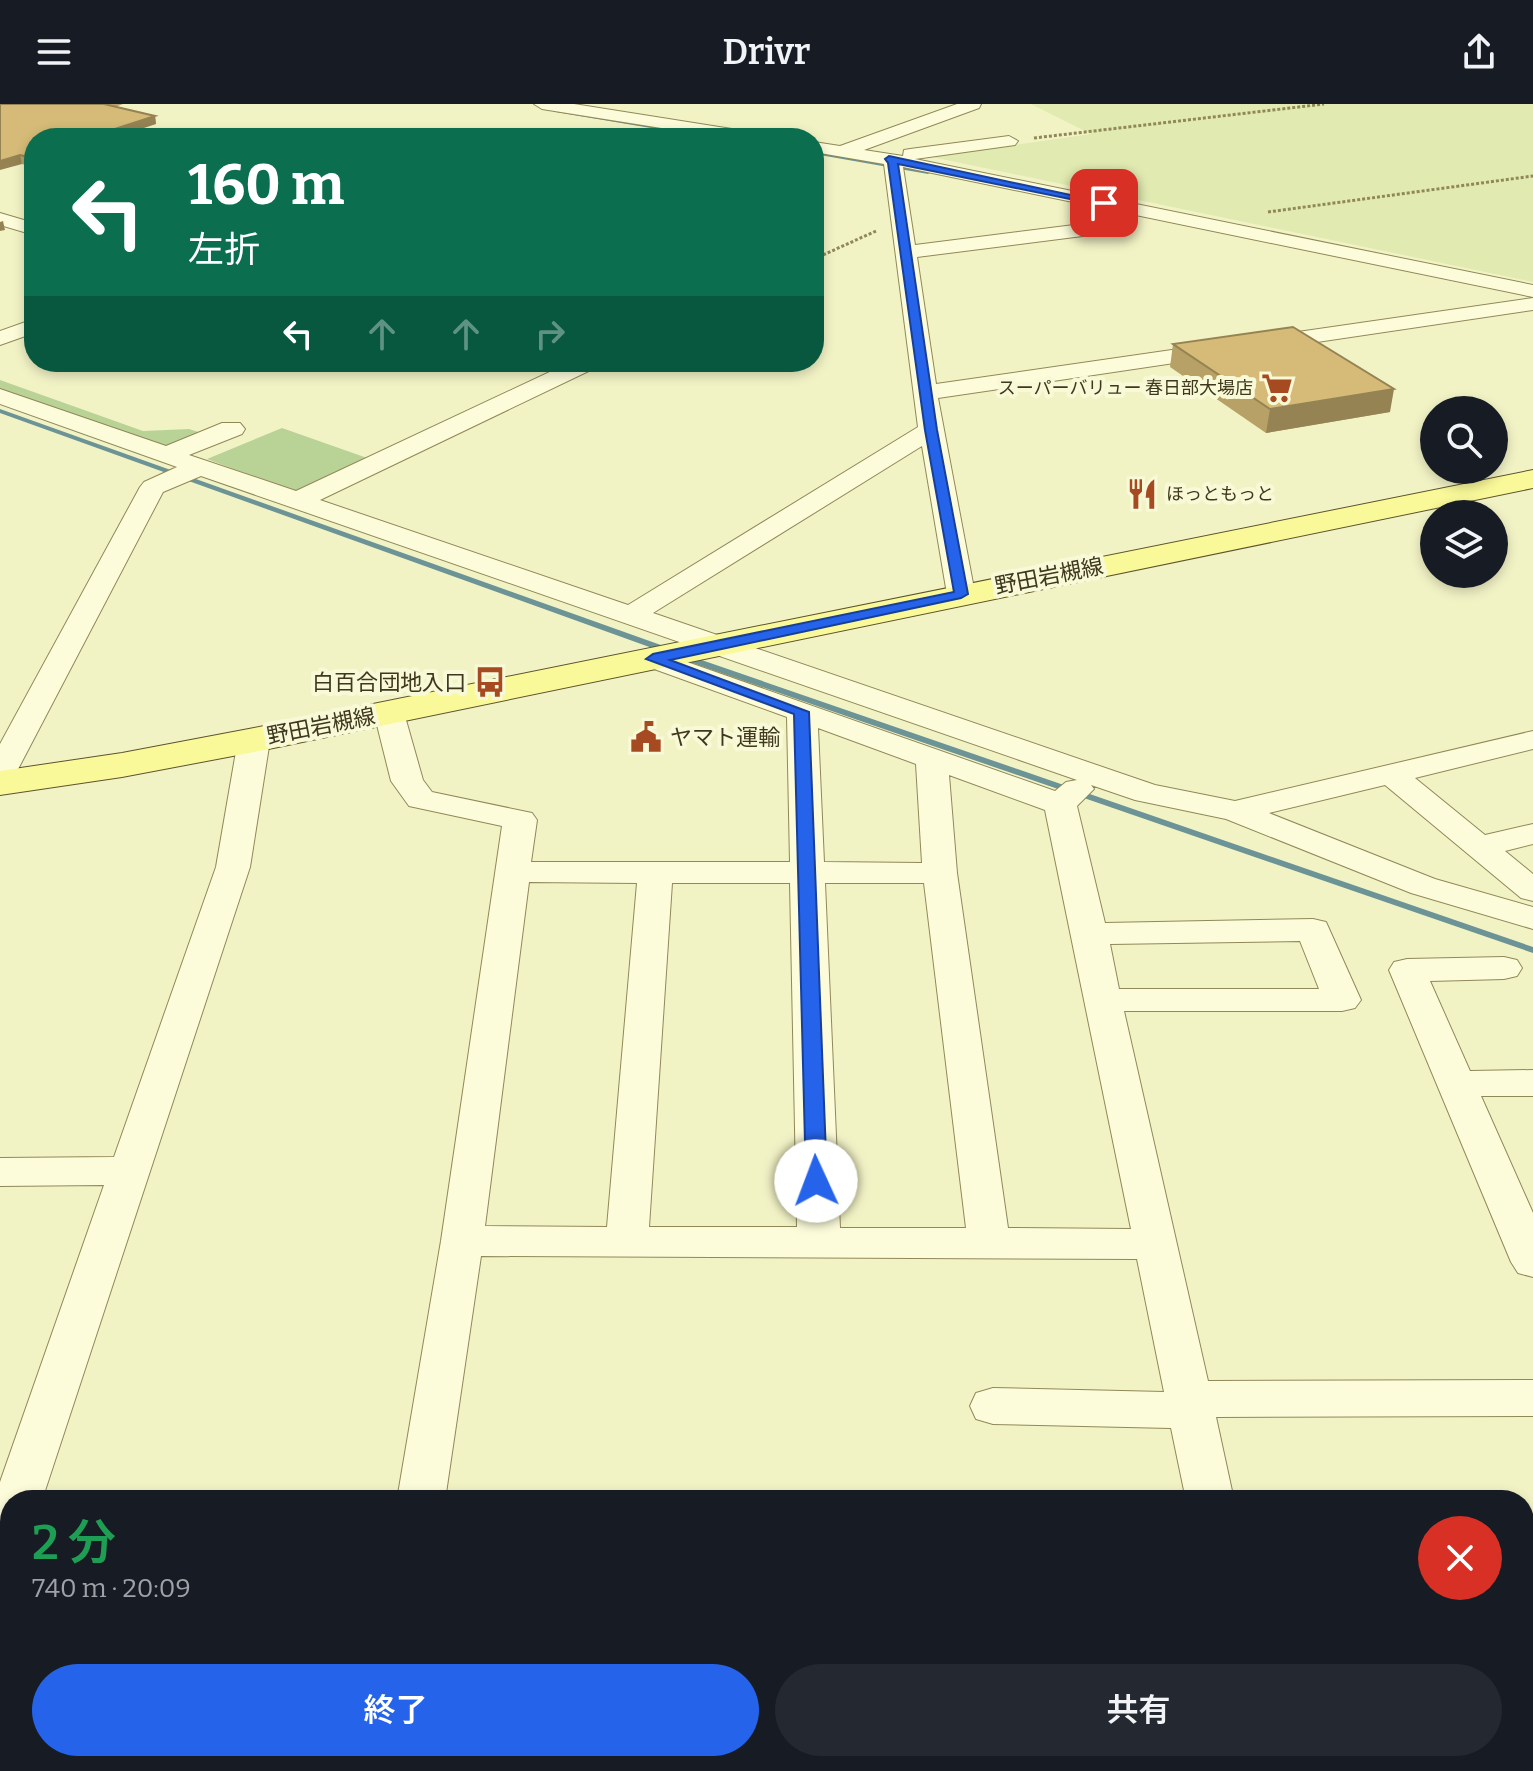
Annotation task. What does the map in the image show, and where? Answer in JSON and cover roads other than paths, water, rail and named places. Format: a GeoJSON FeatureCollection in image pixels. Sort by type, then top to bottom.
{"type":"FeatureCollection","features":[{"type":"Feature","properties":{"kind":"main road","name":"野田岩槻線"},"geometry":{"type":"LineString","coordinates":[[0,783],[122,765],[254,740],[961,594],[1528,484]]}},
{"type":"Feature","properties":{"kind":"street"},"geometry":{"type":"LineString","coordinates":[[542,104],[694,128]]}},
{"type":"Feature","properties":{"kind":"street"},"geometry":{"type":"LineString","coordinates":[[842,151],[973,104]]}},
{"type":"Feature","properties":{"kind":"street"},"geometry":{"type":"LineString","coordinates":[[892,163],[916,152],[1009,141]]}},
{"type":"Feature","properties":{"kind":"street"},"geometry":{"type":"LineString","coordinates":[[824,148],[1533,291]]}},
{"type":"Feature","properties":{"kind":"street"},"geometry":{"type":"LineString","coordinates":[[892,163],[931,430],[961,594]]}},
{"type":"Feature","properties":{"kind":"street"},"geometry":{"type":"LineString","coordinates":[[0,219],[24,226]]}},
{"type":"Feature","properties":{"kind":"street"},"geometry":{"type":"LineString","coordinates":[[907,252],[1122,225]]}},
{"type":"Feature","properties":{"kind":"street"},"geometry":{"type":"LineString","coordinates":[[926,393],[1533,304]]}},
{"type":"Feature","properties":{"kind":"street"},"geometry":{"type":"LineString","coordinates":[[0,338],[24,330]]}},
{"type":"Feature","properties":{"kind":"street"},"geometry":{"type":"LineString","coordinates":[[296,501],[568,372]]}},
{"type":"Feature","properties":{"kind":"street"},"geometry":{"type":"LineString","coordinates":[[0,396],[296,501],[1147,793],[1235,811],[1423,886],[1531,906]]}},
{"type":"Feature","properties":{"kind":"street"},"geometry":{"type":"LineString","coordinates":[[166,455],[231,428]]}},
{"type":"Feature","properties":{"kind":"street"},"geometry":{"type":"LineString","coordinates":[[629,616],[931,430]]}},
{"type":"Feature","properties":{"kind":"street"},"geometry":{"type":"LineString","coordinates":[[0,773],[153,487],[200,467]]}},
{"type":"Feature","properties":{"kind":"street"},"geometry":{"type":"LineString","coordinates":[[653,659],[1060,804]]}},
{"type":"Feature","properties":{"kind":"street"},"geometry":{"type":"LineString","coordinates":[[802,712],[819,1243]]}},
{"type":"Feature","properties":{"kind":"street"},"geometry":{"type":"LineString","coordinates":[[389,713],[407,781],[421,799],[520,820],[462,1241],[423,1490]]}},
{"type":"Feature","properties":{"kind":"street"},"geometry":{"type":"LineString","coordinates":[[21,1490],[233,867],[254,740]]}},
{"type":"Feature","properties":{"kind":"street"},"geometry":{"type":"LineString","coordinates":[[1235,811],[1533,740]]}},
{"type":"Feature","properties":{"kind":"street"},"geometry":{"type":"LineString","coordinates":[[932,758],[940,873],[989,1243]]}},
{"type":"Feature","properties":{"kind":"street"},"geometry":{"type":"LineString","coordinates":[[1391,774],[1480,846],[1531,906]]}},
{"type":"Feature","properties":{"kind":"street"},"geometry":{"type":"LineString","coordinates":[[1060,804],[1094,775]]}},
{"type":"Feature","properties":{"kind":"street"},"geometry":{"type":"LineString","coordinates":[[1060,804],[1208,1490]]}},
{"type":"Feature","properties":{"kind":"street"},"geometry":{"type":"LineString","coordinates":[[1480,846],[1533,834]]}},
{"type":"Feature","properties":{"kind":"street"},"geometry":{"type":"LineString","coordinates":[[513,872],[940,873]]}},
{"type":"Feature","properties":{"kind":"street"},"geometry":{"type":"LineString","coordinates":[[627,1242],[655,873]]}},
{"type":"Feature","properties":{"kind":"street"},"geometry":{"type":"LineString","coordinates":[[1090,934],[1313,930],[1342,1000],[1103,1000]]}},
{"type":"Feature","properties":{"kind":"street"},"geometry":{"type":"LineString","coordinates":[[1504,968],[1407,970],[1528,1240]]}},
{"type":"Feature","properties":{"kind":"street"},"geometry":{"type":"LineString","coordinates":[[1456,1084],[1533,1083]]}},
{"type":"Feature","properties":{"kind":"street"},"geometry":{"type":"LineString","coordinates":[[0,1172],[128,1171]]}},
{"type":"Feature","properties":{"kind":"street"},"geometry":{"type":"LineString","coordinates":[[462,1241],[1155,1244]]}},
{"type":"Feature","properties":{"kind":"street"},"geometry":{"type":"LineString","coordinates":[[993,1406],[1533,1398]]}},
{"type":"Feature","properties":{"kind":"waterway"},"geometry":{"type":"LineString","coordinates":[[558,111],[659,128]]}},
{"type":"Feature","properties":{"kind":"waterway"},"geometry":{"type":"LineString","coordinates":[[824,155],[928,172]]}},
{"type":"Feature","properties":{"kind":"waterway"},"geometry":{"type":"LineString","coordinates":[[0,411],[669,651]]}},
{"type":"Feature","properties":{"kind":"waterway"},"geometry":{"type":"LineString","coordinates":[[684,657],[1533,950]]}},
{"type":"Feature","properties":{"kind":"place","name":"スーパーバリュー 春日部大場店"},"geometry":{"type":"Point","coordinates":[1277,388]}},
{"type":"Feature","properties":{"kind":"place","name":"ほっともっと"},"geometry":{"type":"Point","coordinates":[1142,494]}},
{"type":"Feature","properties":{"kind":"place","name":"白百合団地入口"},"geometry":{"type":"Point","coordinates":[490,682]}},
{"type":"Feature","properties":{"kind":"place","name":"ヤマト運輸"},"geometry":{"type":"Point","coordinates":[646,737]}}]}
